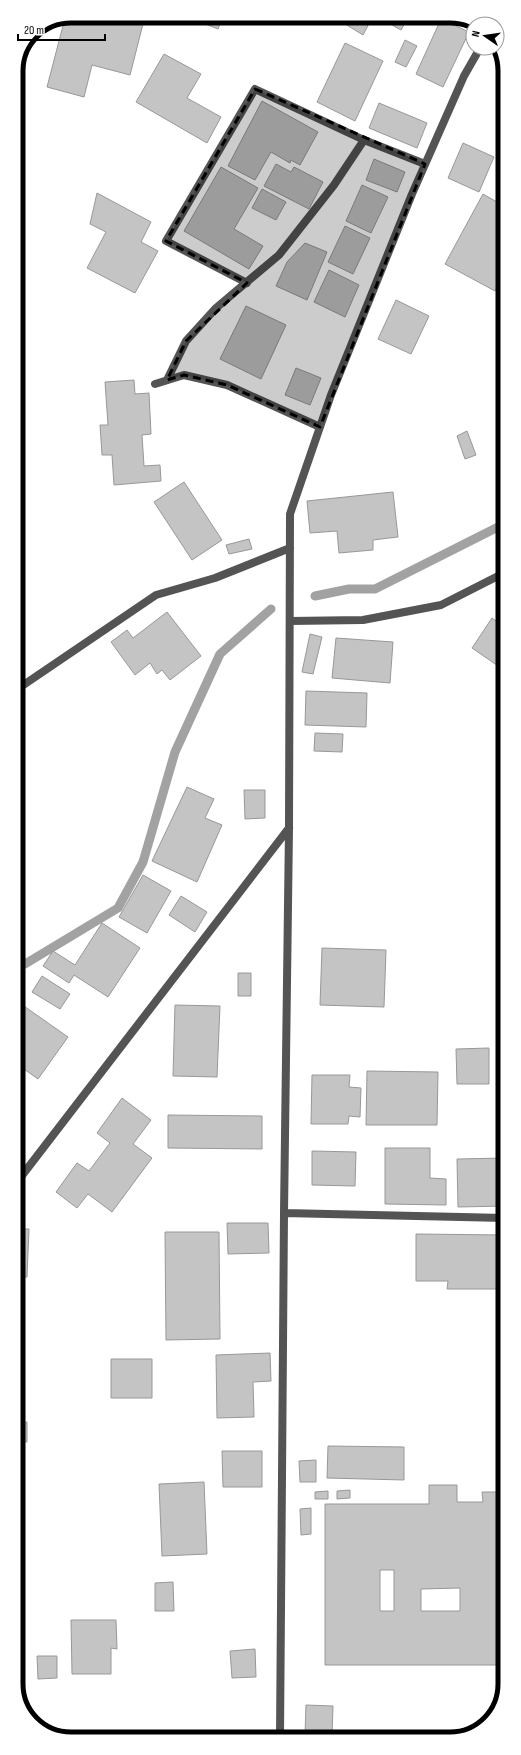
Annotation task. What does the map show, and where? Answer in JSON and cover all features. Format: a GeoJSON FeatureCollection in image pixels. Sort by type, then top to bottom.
{"type":"FeatureCollection","features":[{"type":"Feature","properties":{"kind":"street"},"geometry":{"type":"LineString","coordinates":[[280,1732],[289,828],[290,514],[330,395],[425,164],[464,76],[475,56]]}},
{"type":"Feature","properties":{"kind":"street"},"geometry":{"type":"LineString","coordinates":[[246,282],[166,241],[255,89],[364,140],[425,164]]}},
{"type":"Feature","properties":{"kind":"street"},"geometry":{"type":"LineString","coordinates":[[167,380],[186,341],[216,308],[279,255],[334,185],[364,140]]}},
{"type":"Feature","properties":{"kind":"street"},"geometry":{"type":"LineString","coordinates":[[155,384],[184,375],[227,385],[320,427]]}},
{"type":"Feature","properties":{"kind":"street"},"geometry":{"type":"LineString","coordinates":[[23,685],[156,595],[215,578],[290,548]]}},
{"type":"Feature","properties":{"kind":"street"},"geometry":{"type":"LineString","coordinates":[[290,621],[362,620],[441,605],[498,576]]}},
{"type":"Feature","properties":{"kind":"street"},"geometry":{"type":"LineString","coordinates":[[23,1174],[289,828]]}},
{"type":"Feature","properties":{"kind":"street"},"geometry":{"type":"LineString","coordinates":[[284,1213],[498,1218]]}},
{"type":"Feature","properties":{"kind":"highlighted area"},"geometry":{"type":"Polygon","coordinates":[[[255,89],[425,164],[320,427],[227,385],[184,375],[167,380],[186,341],[247,283],[166,241],[255,89]]]}},
{"type":"Feature","properties":{"kind":"building"},"geometry":{"type":"Polygon","coordinates":[[[143,23],[130,75],[92,65],[84,97],[47,87],[64,24],[143,23]]]}},
{"type":"Feature","properties":{"kind":"building"},"geometry":{"type":"Polygon","coordinates":[[[203,23],[220,23],[218,29],[203,23]]]}},
{"type":"Feature","properties":{"kind":"building"},"geometry":{"type":"Polygon","coordinates":[[[343,23],[369,23],[363,35],[343,23]]]}},
{"type":"Feature","properties":{"kind":"building"},"geometry":{"type":"Polygon","coordinates":[[[388,23],[405,23],[401,30],[388,23]]]}},
{"type":"Feature","properties":{"kind":"building"},"geometry":{"type":"Polygon","coordinates":[[[439,23],[450,23],[465,30],[465,40],[443,87],[416,74],[439,23]]]}},
{"type":"Feature","properties":{"kind":"building"},"geometry":{"type":"Polygon","coordinates":[[[405,40],[417,46],[406,67],[395,62],[405,40]]]}},
{"type":"Feature","properties":{"kind":"building"},"geometry":{"type":"Polygon","coordinates":[[[345,43],[383,61],[355,121],[317,102],[345,43]]]}},
{"type":"Feature","properties":{"kind":"building"},"geometry":{"type":"Polygon","coordinates":[[[164,54],[201,74],[187,98],[221,117],[207,143],[136,102],[164,54]]]}},
{"type":"Feature","properties":{"kind":"building"},"geometry":{"type":"Polygon","coordinates":[[[262,101],[318,132],[300,165],[291,160],[290,163],[271,152],[255,180],[228,166],[262,101]]]}},
{"type":"Feature","properties":{"kind":"building"},"geometry":{"type":"Polygon","coordinates":[[[379,103],[427,123],[417,148],[369,128],[379,103]]]}},
{"type":"Feature","properties":{"kind":"building"},"geometry":{"type":"Polygon","coordinates":[[[463,143],[494,157],[479,192],[448,178],[463,143]]]}},
{"type":"Feature","properties":{"kind":"building"},"geometry":{"type":"Polygon","coordinates":[[[374,159],[405,172],[397,192],[366,180],[374,159]]]}},
{"type":"Feature","properties":{"kind":"building"},"geometry":{"type":"Polygon","coordinates":[[[276,164],[291,172],[294,167],[323,182],[309,209],[264,186],[276,164]]]}},
{"type":"Feature","properties":{"kind":"building"},"geometry":{"type":"Polygon","coordinates":[[[221,167],[258,188],[234,229],[263,246],[249,269],[184,231],[221,167]]]}},
{"type":"Feature","properties":{"kind":"building"},"geometry":{"type":"Polygon","coordinates":[[[362,185],[388,197],[371,233],[346,221],[362,185]]]}},
{"type":"Feature","properties":{"kind":"building"},"geometry":{"type":"Polygon","coordinates":[[[262,189],[286,202],[276,220],[252,208],[262,189]]]}},
{"type":"Feature","properties":{"kind":"building"},"geometry":{"type":"Polygon","coordinates":[[[97,193],[151,222],[141,242],[158,251],[135,293],[87,268],[106,232],[90,224],[97,193]]]}},
{"type":"Feature","properties":{"kind":"building"},"geometry":{"type":"Polygon","coordinates":[[[483,194],[498,203],[498,240],[496,243],[498,244],[498,285],[495,291],[445,264],[483,194]]]}},
{"type":"Feature","properties":{"kind":"building"},"geometry":{"type":"Polygon","coordinates":[[[345,226],[370,238],[353,274],[328,262],[345,226]]]}},
{"type":"Feature","properties":{"kind":"building"},"geometry":{"type":"Polygon","coordinates":[[[305,243],[327,252],[307,300],[276,286],[287,262],[305,243]]]}},
{"type":"Feature","properties":{"kind":"building"},"geometry":{"type":"Polygon","coordinates":[[[329,270],[359,285],[345,317],[314,302],[329,270]]]}},
{"type":"Feature","properties":{"kind":"building"},"geometry":{"type":"Polygon","coordinates":[[[396,300],[429,316],[411,354],[378,339],[396,300]]]}},
{"type":"Feature","properties":{"kind":"building"},"geometry":{"type":"Polygon","coordinates":[[[246,306],[286,325],[261,379],[220,359],[246,306]]]}},
{"type":"Feature","properties":{"kind":"building"},"geometry":{"type":"Polygon","coordinates":[[[296,368],[321,378],[310,405],[285,395],[296,368]]]}},
{"type":"Feature","properties":{"kind":"building"},"geometry":{"type":"Polygon","coordinates":[[[134,380],[135,394],[149,393],[151,434],[142,435],[144,466],[160,465],[161,481],[114,485],[112,455],[102,455],[100,425],[108,425],[105,382],[134,380]]]}},
{"type":"Feature","properties":{"kind":"building"},"geometry":{"type":"Polygon","coordinates":[[[467,431],[476,455],[465,459],[457,436],[467,431]]]}},
{"type":"Feature","properties":{"kind":"building"},"geometry":{"type":"Polygon","coordinates":[[[184,482],[222,540],[192,560],[154,502],[184,482]]]}},
{"type":"Feature","properties":{"kind":"building"},"geometry":{"type":"Polygon","coordinates":[[[393,492],[398,537],[373,540],[373,550],[339,553],[337,531],[310,533],[307,501],[393,492]]]}},
{"type":"Feature","properties":{"kind":"building"},"geometry":{"type":"Polygon","coordinates":[[[249,539],[252,549],[229,554],[226,545],[249,539]]]}},
{"type":"Feature","properties":{"kind":"building"},"geometry":{"type":"Polygon","coordinates":[[[167,612],[201,656],[170,680],[162,670],[157,674],[150,663],[135,675],[111,642],[127,630],[133,638],[167,612]]]}},
{"type":"Feature","properties":{"kind":"building"},"geometry":{"type":"Polygon","coordinates":[[[492,618],[498,622],[498,666],[472,648],[492,618]]]}},
{"type":"Feature","properties":{"kind":"building"},"geometry":{"type":"Polygon","coordinates":[[[310,634],[322,637],[313,674],[302,672],[310,634]]]}},
{"type":"Feature","properties":{"kind":"building"},"geometry":{"type":"Polygon","coordinates":[[[336,638],[393,642],[390,683],[332,678],[336,638]]]}},
{"type":"Feature","properties":{"kind":"building"},"geometry":{"type":"Polygon","coordinates":[[[306,691],[367,693],[366,727],[305,725],[306,691]]]}},
{"type":"Feature","properties":{"kind":"building"},"geometry":{"type":"Polygon","coordinates":[[[315,733],[343,734],[342,752],[314,751],[315,733]]]}},
{"type":"Feature","properties":{"kind":"building"},"geometry":{"type":"Polygon","coordinates":[[[187,787],[214,799],[205,818],[222,825],[197,882],[152,861],[187,787]]]}},
{"type":"Feature","properties":{"kind":"building"},"geometry":{"type":"Polygon","coordinates":[[[244,790],[265,790],[265,818],[245,819],[244,790]]]}},
{"type":"Feature","properties":{"kind":"building"},"geometry":{"type":"Polygon","coordinates":[[[143,875],[171,891],[147,933],[119,917],[143,875]]]}},
{"type":"Feature","properties":{"kind":"building"},"geometry":{"type":"Polygon","coordinates":[[[181,896],[207,912],[195,932],[169,915],[181,896]]]}},
{"type":"Feature","properties":{"kind":"building"},"geometry":{"type":"Polygon","coordinates":[[[102,923],[140,948],[108,997],[74,975],[69,983],[43,966],[53,951],[75,965],[102,923]]]}},
{"type":"Feature","properties":{"kind":"building"},"geometry":{"type":"Polygon","coordinates":[[[322,948],[386,950],[384,1007],[320,1005],[322,948]]]}},
{"type":"Feature","properties":{"kind":"building"},"geometry":{"type":"Polygon","coordinates":[[[238,973],[251,973],[251,996],[238,996],[238,973]]]}},
{"type":"Feature","properties":{"kind":"building"},"geometry":{"type":"Polygon","coordinates":[[[42,976],[70,994],[60,1009],[32,992],[42,976]]]}},
{"type":"Feature","properties":{"kind":"building"},"geometry":{"type":"Polygon","coordinates":[[[23,1005],[68,1037],[38,1079],[23,1068],[23,1005]]]}},
{"type":"Feature","properties":{"kind":"building"},"geometry":{"type":"Polygon","coordinates":[[[175,1005],[220,1006],[217,1077],[173,1076],[175,1005]]]}},
{"type":"Feature","properties":{"kind":"building"},"geometry":{"type":"Polygon","coordinates":[[[489,1048],[489,1084],[457,1084],[456,1049],[489,1048]]]}},
{"type":"Feature","properties":{"kind":"building"},"geometry":{"type":"Polygon","coordinates":[[[367,1071],[438,1072],[437,1125],[366,1125],[367,1071]]]}},
{"type":"Feature","properties":{"kind":"building"},"geometry":{"type":"Polygon","coordinates":[[[312,1075],[350,1075],[349,1087],[361,1088],[360,1117],[349,1116],[348,1124],[311,1124],[312,1075]]]}},
{"type":"Feature","properties":{"kind":"building"},"geometry":{"type":"Polygon","coordinates":[[[122,1098],[151,1120],[133,1144],[152,1158],[112,1212],[88,1194],[77,1208],[56,1192],[77,1163],[89,1171],[110,1143],[97,1133],[122,1098]]]}},
{"type":"Feature","properties":{"kind":"building"},"geometry":{"type":"Polygon","coordinates":[[[168,1115],[262,1116],[262,1149],[168,1148],[168,1115]]]}},
{"type":"Feature","properties":{"kind":"building"},"geometry":{"type":"Polygon","coordinates":[[[385,1148],[430,1148],[430,1178],[446,1179],[446,1205],[385,1204],[385,1148]]]}},
{"type":"Feature","properties":{"kind":"building"},"geometry":{"type":"Polygon","coordinates":[[[312,1151],[356,1152],[355,1186],[312,1185],[312,1151]]]}},
{"type":"Feature","properties":{"kind":"building"},"geometry":{"type":"Polygon","coordinates":[[[498,1158],[498,1206],[458,1207],[457,1159],[498,1158]]]}},
{"type":"Feature","properties":{"kind":"building"},"geometry":{"type":"Polygon","coordinates":[[[227,1223],[268,1223],[269,1253],[228,1254],[227,1223]]]}},
{"type":"Feature","properties":{"kind":"building"},"geometry":{"type":"Polygon","coordinates":[[[23,1229],[29,1229],[27,1277],[23,1277],[23,1229]]]}},
{"type":"Feature","properties":{"kind":"building"},"geometry":{"type":"Polygon","coordinates":[[[165,1232],[219,1232],[220,1339],[166,1340],[165,1232]]]}},
{"type":"Feature","properties":{"kind":"building"},"geometry":{"type":"Polygon","coordinates":[[[416,1234],[498,1235],[498,1289],[447,1289],[448,1281],[416,1281],[416,1234]]]}},
{"type":"Feature","properties":{"kind":"building"},"geometry":{"type":"Polygon","coordinates":[[[270,1353],[271,1381],[253,1382],[254,1417],[217,1418],[216,1355],[270,1353]]]}},
{"type":"Feature","properties":{"kind":"building"},"geometry":{"type":"Polygon","coordinates":[[[111,1359],[152,1359],[152,1398],[111,1398],[111,1359]]]}},
{"type":"Feature","properties":{"kind":"building"},"geometry":{"type":"Polygon","coordinates":[[[23,1422],[27,1422],[27,1442],[23,1442],[23,1422]]]}},
{"type":"Feature","properties":{"kind":"building"},"geometry":{"type":"Polygon","coordinates":[[[328,1446],[404,1447],[404,1480],[327,1478],[328,1446]]]}},
{"type":"Feature","properties":{"kind":"building"},"geometry":{"type":"Polygon","coordinates":[[[222,1451],[262,1451],[262,1487],[223,1487],[222,1451]]]}},
{"type":"Feature","properties":{"kind":"building"},"geometry":{"type":"Polygon","coordinates":[[[316,1460],[316,1482],[300,1482],[299,1461],[316,1460]]]}},
{"type":"Feature","properties":{"kind":"building"},"geometry":{"type":"Polygon","coordinates":[[[204,1482],[207,1554],[162,1556],[159,1484],[204,1482]]]}},
{"type":"Feature","properties":{"kind":"building"},"geometry":{"type":"Polygon","coordinates":[[[429,1485],[457,1485],[457,1502],[483,1502],[482,1492],[498,1492],[498,1665],[325,1665],[325,1504],[429,1504],[429,1485]],[[380,1570],[380,1611],[394,1611],[394,1570],[380,1570]],[[460,1588],[421,1589],[421,1611],[460,1611],[460,1588]]]}},
{"type":"Feature","properties":{"kind":"building"},"geometry":{"type":"Polygon","coordinates":[[[350,1490],[350,1498],[337,1499],[337,1491],[350,1490]]]}},
{"type":"Feature","properties":{"kind":"building"},"geometry":{"type":"Polygon","coordinates":[[[328,1491],[328,1499],[315,1499],[315,1492],[328,1491]]]}},
{"type":"Feature","properties":{"kind":"building"},"geometry":{"type":"Polygon","coordinates":[[[311,1508],[311,1534],[301,1535],[300,1509],[311,1508]]]}},
{"type":"Feature","properties":{"kind":"building"},"geometry":{"type":"Polygon","coordinates":[[[173,1582],[174,1611],[155,1611],[155,1583],[173,1582]]]}},
{"type":"Feature","properties":{"kind":"building"},"geometry":{"type":"Polygon","coordinates":[[[71,1620],[116,1620],[117,1649],[111,1648],[111,1674],[72,1674],[71,1620]]]}},
{"type":"Feature","properties":{"kind":"building"},"geometry":{"type":"Polygon","coordinates":[[[255,1649],[256,1677],[232,1678],[230,1651],[255,1649]]]}},
{"type":"Feature","properties":{"kind":"building"},"geometry":{"type":"Polygon","coordinates":[[[37,1656],[57,1656],[57,1678],[38,1679],[37,1656]]]}},
{"type":"Feature","properties":{"kind":"building"},"geometry":{"type":"Polygon","coordinates":[[[306,1705],[333,1706],[332,1732],[305,1732],[306,1705]]]}},
{"type":"Feature","properties":{"kind":"waterway"},"geometry":{"type":"LineString","coordinates":[[315,596],[349,589],[375,589],[498,527]]}},
{"type":"Feature","properties":{"kind":"waterway"},"geometry":{"type":"LineString","coordinates":[[23,964],[118,908],[143,862],[175,752],[220,654],[271,609]]}}]}
